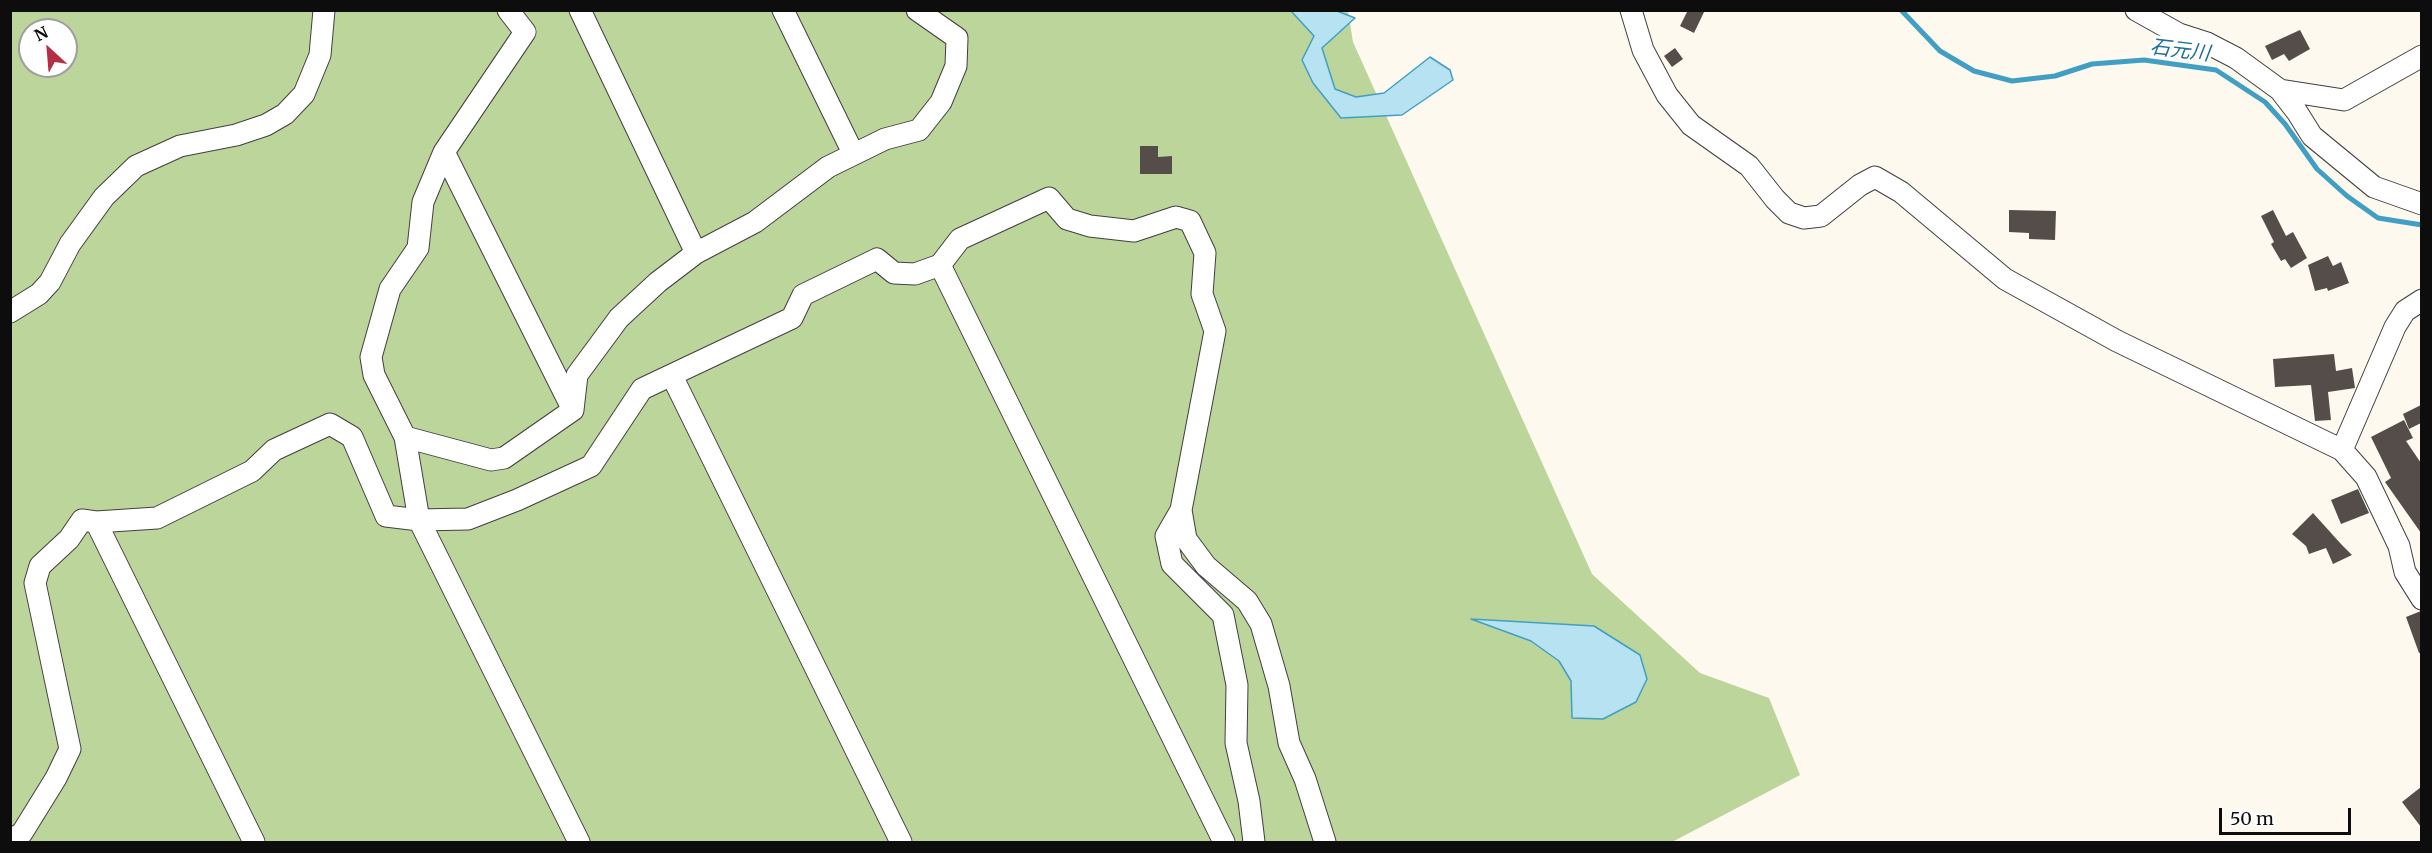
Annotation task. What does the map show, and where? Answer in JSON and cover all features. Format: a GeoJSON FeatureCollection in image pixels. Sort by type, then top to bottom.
{"type":"FeatureCollection","features":[{"type":"Feature","properties":{"kind":"street"},"geometry":{"type":"LineString","coordinates":[[10,312],[39,294],[50,282],[70,244],[104,197],[136,166],[180,146],[236,135],[266,125],[285,114],[304,94],[320,55],[324,10]]}},
{"type":"Feature","properties":{"kind":"street"},"geometry":{"type":"LineString","coordinates":[[508,10],[525,32],[444,152],[423,202],[418,248],[390,289],[371,357],[374,375],[405,437],[419,520],[579,843]]}},
{"type":"Feature","properties":{"kind":"street"},"geometry":{"type":"LineString","coordinates":[[580,10],[696,253]]}},
{"type":"Feature","properties":{"kind":"street"},"geometry":{"type":"LineString","coordinates":[[783,10],[853,153]]}},
{"type":"Feature","properties":{"kind":"street"},"geometry":{"type":"LineString","coordinates":[[405,437],[491,460],[504,458],[573,410],[577,375],[619,318],[658,282],[696,253],[755,222],[828,167],[885,139],[919,130],[941,102],[956,66],[957,38],[917,10]]}},
{"type":"Feature","properties":{"kind":"street"},"geometry":{"type":"LineString","coordinates":[[1631,10],[1642,50],[1667,94],[1691,124],[1749,166],[1774,199],[1789,213],[1804,218],[1821,216],[1860,185],[1875,177],[1900,192],[2005,279],[2117,341],[2342,450],[2366,477],[2399,546],[2405,572],[2421,599]]}},
{"type":"Feature","properties":{"kind":"street"},"geometry":{"type":"LineString","coordinates":[[2136,10],[2179,34],[2207,43],[2236,58],[2280,90],[2312,136],[2374,187],[2421,204]]}},
{"type":"Feature","properties":{"kind":"street"},"geometry":{"type":"LineString","coordinates":[[2280,90],[2344,100],[2421,56]]}},
{"type":"Feature","properties":{"kind":"street"},"geometry":{"type":"LineString","coordinates":[[444,152],[573,410]]}},
{"type":"Feature","properties":{"kind":"street"},"geometry":{"type":"LineString","coordinates":[[10,840],[22,833],[56,778],[70,749],[35,583],[40,566],[69,539],[82,520],[96,522],[157,518],[252,471],[274,450],[330,424],[351,436],[386,516],[419,520],[468,519],[518,500],[591,465],[642,388],[672,376],[792,318],[803,295],[877,259],[894,273],[915,274],[940,265],[960,239],[1049,198],[1067,219],[1090,226],[1134,231],[1176,217],[1190,221],[1205,253],[1202,294],[1215,331],[1181,510],[1166,536],[1172,564],[1222,615],[1237,685],[1236,743],[1249,801],[1254,843]]}},
{"type":"Feature","properties":{"kind":"street"},"geometry":{"type":"LineString","coordinates":[[940,265],[1224,843]]}},
{"type":"Feature","properties":{"kind":"street"},"geometry":{"type":"LineString","coordinates":[[2342,450],[2395,327],[2405,311],[2421,300]]}},
{"type":"Feature","properties":{"kind":"street"},"geometry":{"type":"LineString","coordinates":[[672,376],[901,843]]}},
{"type":"Feature","properties":{"kind":"street"},"geometry":{"type":"LineString","coordinates":[[1181,510],[1186,539],[1206,566],[1247,601],[1261,624],[1279,686],[1288,743],[1305,779],[1325,843]]}},
{"type":"Feature","properties":{"kind":"street"},"geometry":{"type":"LineString","coordinates":[[96,522],[254,843]]}},
{"type":"Feature","properties":{"kind":"green space"},"geometry":{"type":"Polygon","coordinates":[[[10,11],[1348,11],[1353,42],[1592,574],[1700,673],[1769,698],[1800,775],[1672,842],[11,842],[10,11]]]}},
{"type":"Feature","properties":{"kind":"water"},"geometry":{"type":"Polygon","coordinates":[[[1291,11],[1337,11],[1355,18],[1322,48],[1335,89],[1356,97],[1384,93],[1430,57],[1450,70],[1453,80],[1402,115],[1341,118],[1313,83],[1302,60],[1314,36],[1291,11]]]}},
{"type":"Feature","properties":{"kind":"water"},"geometry":{"type":"Polygon","coordinates":[[[1471,619],[1594,626],[1640,655],[1647,679],[1636,702],[1603,719],[1572,718],[1571,681],[1559,661],[1531,641],[1471,619]]]}},
{"type":"Feature","properties":{"kind":"building"},"geometry":{"type":"Polygon","coordinates":[[[1688,10],[1705,10],[1694,33],[1680,26],[1688,10]]]}},
{"type":"Feature","properties":{"kind":"building"},"geometry":{"type":"Polygon","coordinates":[[[2300,30],[2310,49],[2289,61],[2284,54],[2272,60],[2265,46],[2300,30]]]}},
{"type":"Feature","properties":{"kind":"building"},"geometry":{"type":"Polygon","coordinates":[[[1675,48],[1683,59],[1672,67],[1664,56],[1675,48]]]}},
{"type":"Feature","properties":{"kind":"building"},"geometry":{"type":"Polygon","coordinates":[[[1140,146],[1158,146],[1158,157],[1172,156],[1172,174],[1140,174],[1140,146]]]}},
{"type":"Feature","properties":{"kind":"building"},"geometry":{"type":"Polygon","coordinates":[[[2009,210],[2056,211],[2055,240],[2029,239],[2029,233],[2009,232],[2009,210]]]}},
{"type":"Feature","properties":{"kind":"building"},"geometry":{"type":"Polygon","coordinates":[[[2273,210],[2286,236],[2293,232],[2307,258],[2291,268],[2285,259],[2281,261],[2271,244],[2274,242],[2261,216],[2273,210]]]}},
{"type":"Feature","properties":{"kind":"building"},"geometry":{"type":"Polygon","coordinates":[[[2328,256],[2333,266],[2341,262],[2349,283],[2328,291],[2327,288],[2315,291],[2308,265],[2328,256]]]}},
{"type":"Feature","properties":{"kind":"building"},"geometry":{"type":"Polygon","coordinates":[[[2334,354],[2336,371],[2352,368],[2355,388],[2328,392],[2331,420],[2315,421],[2311,385],[2275,387],[2273,359],[2334,354]]]}},
{"type":"Feature","properties":{"kind":"building"},"geometry":{"type":"Polygon","coordinates":[[[2421,405],[2421,423],[2409,429],[2403,414],[2421,405]]]}},
{"type":"Feature","properties":{"kind":"building"},"geometry":{"type":"Polygon","coordinates":[[[2404,420],[2413,438],[2406,441],[2421,463],[2421,533],[2385,482],[2391,478],[2371,437],[2404,420]]]}},
{"type":"Feature","properties":{"kind":"building"},"geometry":{"type":"Polygon","coordinates":[[[2358,489],[2369,513],[2341,524],[2331,500],[2358,489]]]}},
{"type":"Feature","properties":{"kind":"building"},"geometry":{"type":"Polygon","coordinates":[[[2313,513],[2352,555],[2333,564],[2326,548],[2309,554],[2306,546],[2292,534],[2313,513]]]}},
{"type":"Feature","properties":{"kind":"building"},"geometry":{"type":"Polygon","coordinates":[[[2421,611],[2421,653],[2419,653],[2406,617],[2421,611]]]}},
{"type":"Feature","properties":{"kind":"building"},"geometry":{"type":"Polygon","coordinates":[[[2421,787],[2421,827],[2402,802],[2421,787]]]}},
{"type":"Feature","properties":{"kind":"waterway","name":"石元川"},"geometry":{"type":"LineString","coordinates":[[1901,10],[1940,51],[1974,71],[2012,81],[2055,76],[2092,64],[2144,60],[2216,70],[2265,102],[2285,124],[2317,169],[2347,196],[2378,218],[2422,225]]}}]}
